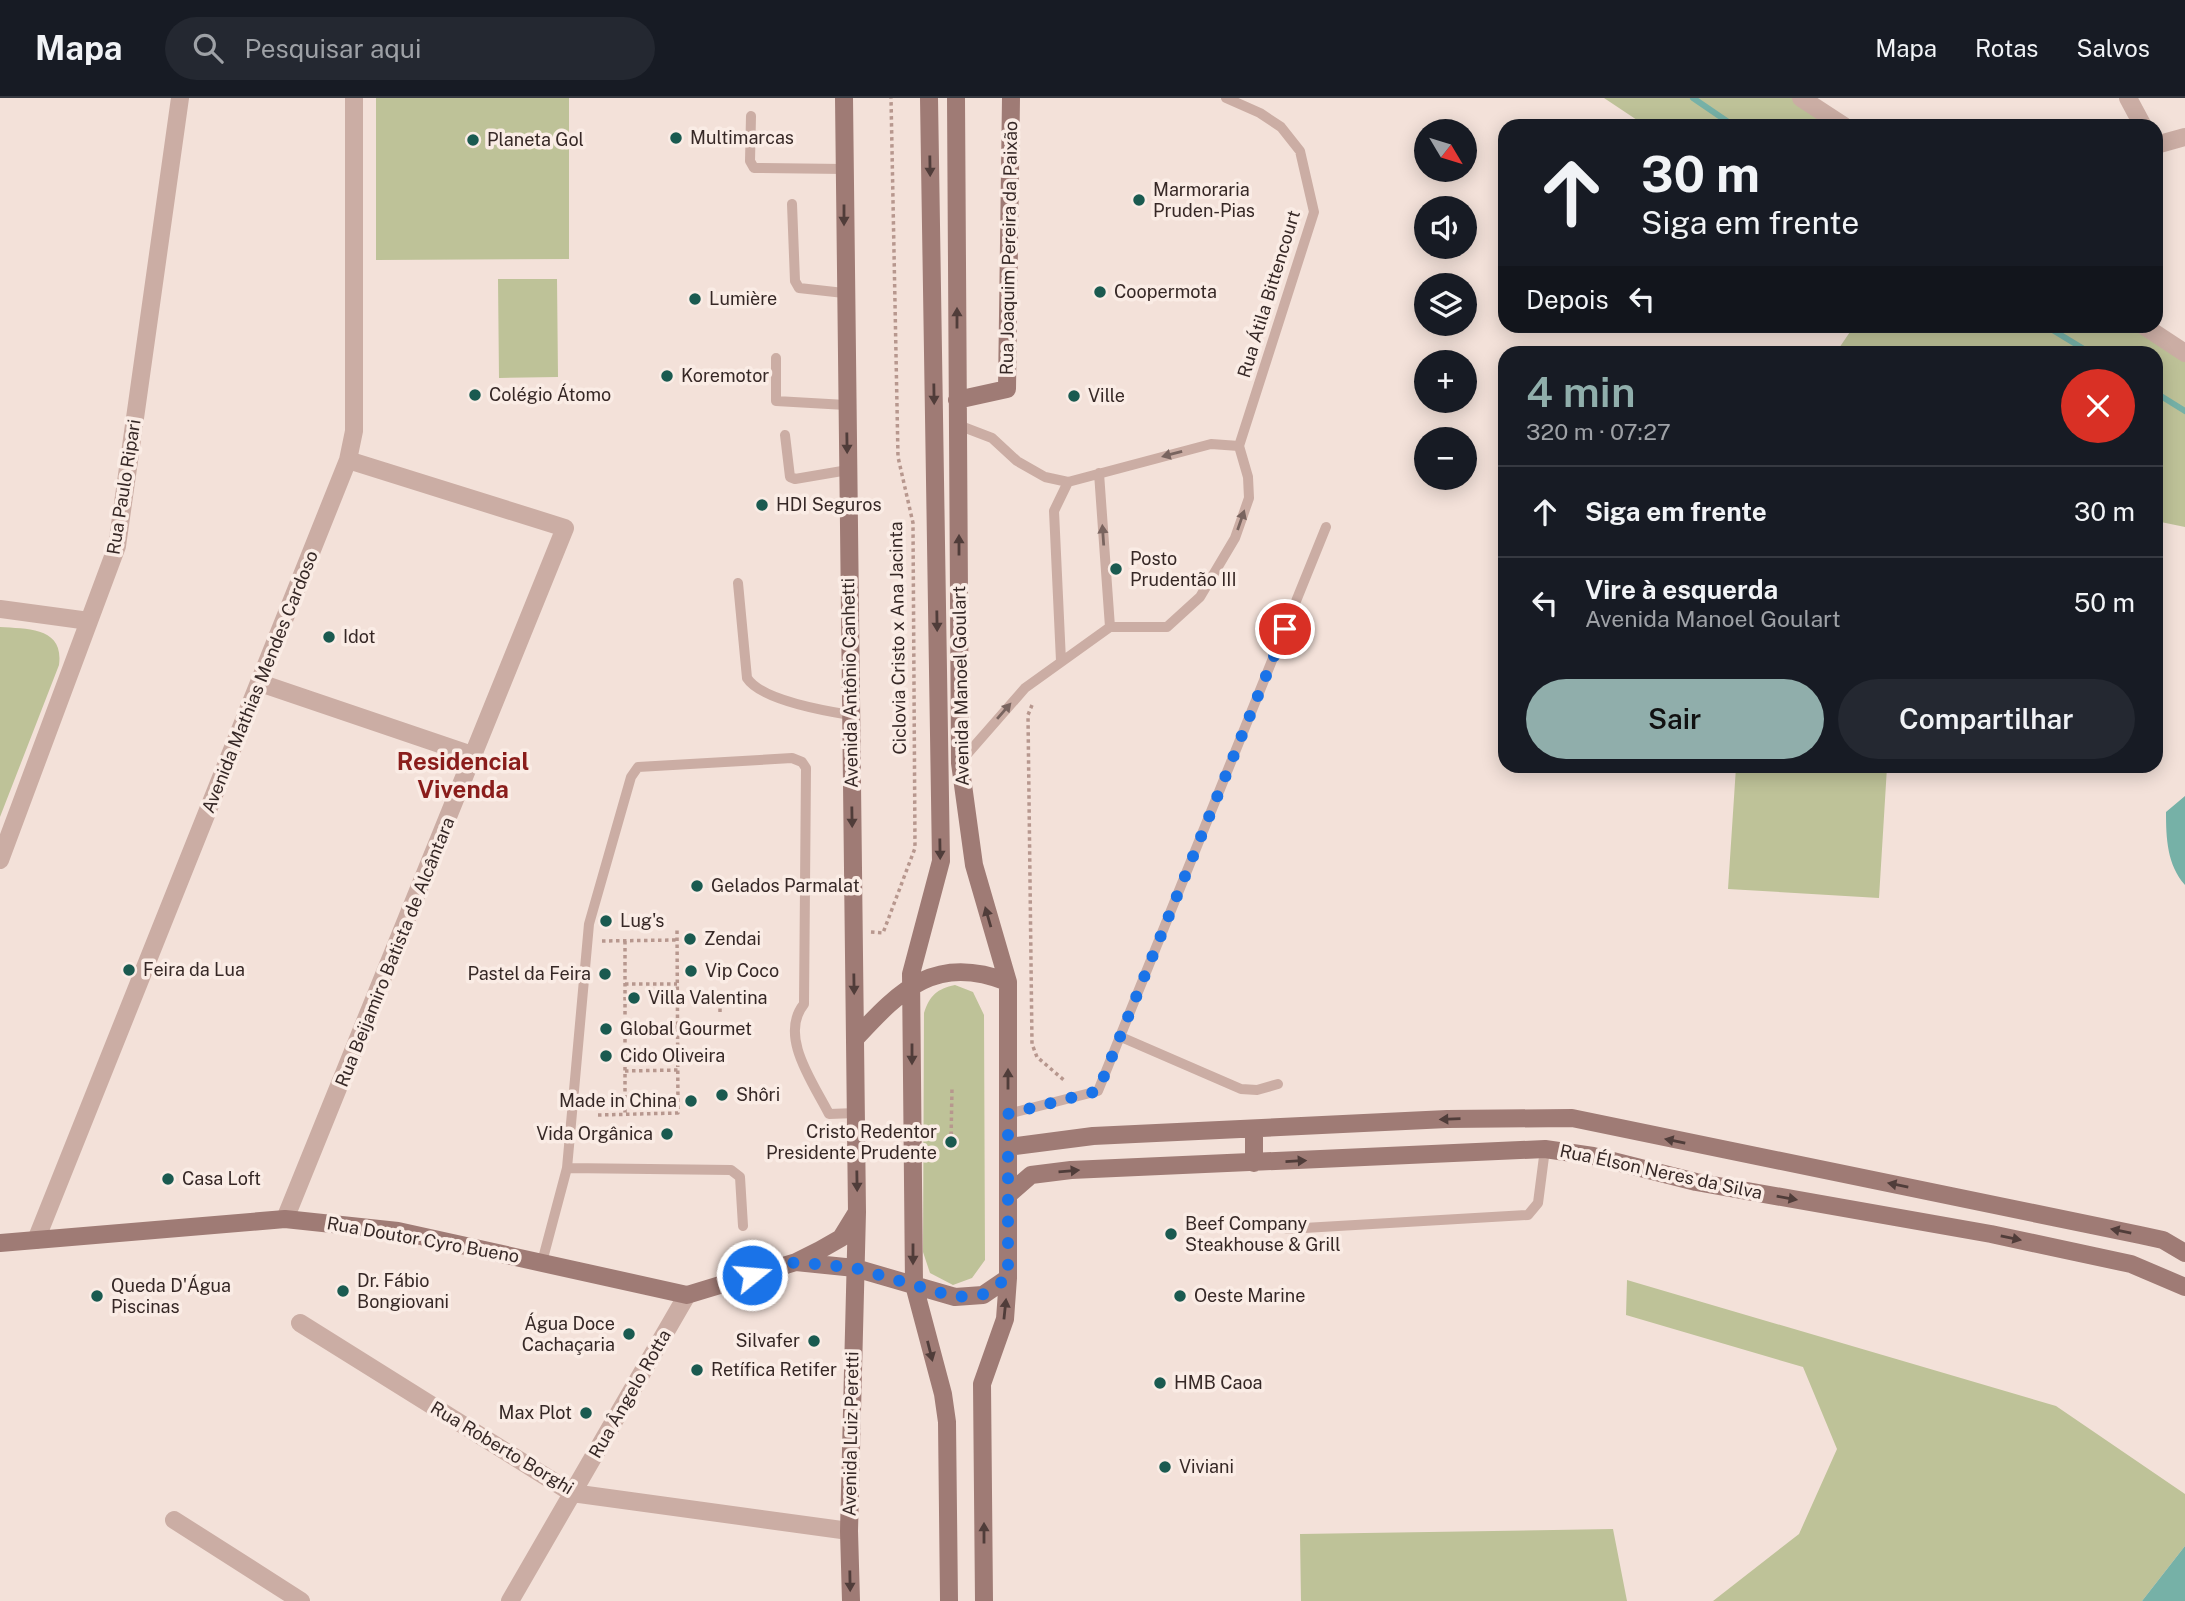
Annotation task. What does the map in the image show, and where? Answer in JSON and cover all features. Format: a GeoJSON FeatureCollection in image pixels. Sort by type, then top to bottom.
{"type":"FeatureCollection","features":[{"type":"Feature","properties":{"kind":"street","name":"Rua Paulo Ripari"},"geometry":{"type":"LineString","coordinates":[[0,860],[117,546],[180,98]]}},
{"type":"Feature","properties":{"kind":"street","name":"Avenida Mathias Mendes Cardoso"},"geometry":{"type":"LineString","coordinates":[[36,1240],[348,460],[354,431],[354,98]]}},
{"type":"Feature","properties":{"kind":"street","name":"Avenida Antônio Canhetti"},"geometry":{"type":"LineString","coordinates":[[844,98],[857,1212],[855,1268]]}},
{"type":"Feature","properties":{"kind":"street","name":"Avenida Manoel Goulart"},"geometry":{"type":"LineString","coordinates":[[929,98],[941,861],[920,934],[911,986],[914,1285],[943,1394],[947,1422],[949,1601]]}},
{"type":"Feature","properties":{"kind":"street","name":"Avenida Manoel Goulart"},"geometry":{"type":"LineString","coordinates":[[956,98],[960,763],[974,865],[1009,982],[1008,1278],[1005,1319],[982,1384],[984,1601]]}},
{"type":"Feature","properties":{"kind":"street","name":"Rua Joaquim Pereira da Paixão"},"geometry":{"type":"LineString","coordinates":[[957,400],[1007,389],[1011,98]]}},
{"type":"Feature","properties":{"kind":"street"},"geometry":{"type":"LineString","coordinates":[[1801,98],[1833,119]]}},
{"type":"Feature","properties":{"kind":"street"},"geometry":{"type":"LineString","coordinates":[[2128,98],[2139,119]]}},
{"type":"Feature","properties":{"kind":"street"},"geometry":{"type":"LineString","coordinates":[[2163,143],[2185,136]]}},
{"type":"Feature","properties":{"kind":"street"},"geometry":{"type":"LineString","coordinates":[[2155,333],[2185,353]]}},
{"type":"Feature","properties":{"kind":"street","name":"Rua Beijamiro Batista de Alcântara"},"geometry":{"type":"LineString","coordinates":[[285,1219],[475,756],[565,528],[348,460]]}},
{"type":"Feature","properties":{"kind":"street"},"geometry":{"type":"LineString","coordinates":[[0,609],[89,621]]}},
{"type":"Feature","properties":{"kind":"street"},"geometry":{"type":"LineString","coordinates":[[260,683],[475,756]]}},
{"type":"Feature","properties":{"kind":"street"},"geometry":{"type":"LineString","coordinates":[[855,1039],[882,1010],[911,986],[952,971],[969,969],[1009,982]]}},
{"type":"Feature","properties":{"kind":"street","name":"Rua Élson Neres da Silva"},"geometry":{"type":"LineString","coordinates":[[1008,1147],[1093,1136],[1447,1119],[1572,1118],[2128,1232],[2162,1240],[2185,1253]]}},
{"type":"Feature","properties":{"kind":"street"},"geometry":{"type":"LineString","coordinates":[[1254,1129],[1254,1163]]}},
{"type":"Feature","properties":{"kind":"street","name":"Rua Élson Neres da Silva"},"geometry":{"type":"LineString","coordinates":[[1008,1195],[1031,1175],[1071,1170],[1545,1149],[1593,1156],[1696,1182],[1991,1234],[2118,1261],[2166,1276],[2185,1287]]}},
{"type":"Feature","properties":{"kind":"street","name":"Rua Doutor Cyro Bueno"},"geometry":{"type":"LineString","coordinates":[[0,1243],[285,1219],[398,1231],[687,1295],[796,1262],[841,1238],[857,1212]]}},
{"type":"Feature","properties":{"kind":"street","name":"Rua Doutor Cyro Bueno"},"geometry":{"type":"LineString","coordinates":[[796,1262],[855,1268],[932,1293],[969,1296],[982,1295],[1008,1278]]}},
{"type":"Feature","properties":{"kind":"street","name":"Avenida Luiz Peretti"},"geometry":{"type":"LineString","coordinates":[[850,1601],[855,1268]]}},
{"type":"Feature","properties":{"kind":"street","name":"Rua Ângelo Rotta"},"geometry":{"type":"LineString","coordinates":[[510,1601],[687,1295]]}},
{"type":"Feature","properties":{"kind":"street","name":"Rua Roberto Borghi"},"geometry":{"type":"LineString","coordinates":[[300,1323],[572,1493],[849,1531]]}},
{"type":"Feature","properties":{"kind":"street"},"geometry":{"type":"LineString","coordinates":[[174,1520],[301,1601]]}},
{"type":"Feature","properties":{"kind":"lane","name":"Rua Átila Bittencourt"},"geometry":{"type":"LineString","coordinates":[[1226,98],[1260,113],[1281,127],[1300,151],[1314,212],[1239,446]]}},
{"type":"Feature","properties":{"kind":"lane"},"geometry":{"type":"LineString","coordinates":[[751,116],[750,162],[754,168],[844,169]]}},
{"type":"Feature","properties":{"kind":"lane"},"geometry":{"type":"LineString","coordinates":[[792,204],[795,281],[799,288],[805,291],[845,293]]}},
{"type":"Feature","properties":{"kind":"lane"},"geometry":{"type":"LineString","coordinates":[[775,358],[776,401],[846,405]]}},
{"type":"Feature","properties":{"kind":"lane"},"geometry":{"type":"LineString","coordinates":[[958,425],[992,438],[1017,460],[1045,477],[1068,482],[1211,444],[1239,446],[1248,477],[1249,498],[1235,538],[1200,597],[1167,627],[1110,627],[1025,688],[960,763]]}},
{"type":"Feature","properties":{"kind":"lane"},"geometry":{"type":"LineString","coordinates":[[785,435],[790,477],[795,479],[848,470]]}},
{"type":"Feature","properties":{"kind":"lane"},"geometry":{"type":"LineString","coordinates":[[1099,473],[1110,627]]}},
{"type":"Feature","properties":{"kind":"lane"},"geometry":{"type":"LineString","coordinates":[[1061,661],[1054,511],[1068,482]]}},
{"type":"Feature","properties":{"kind":"lane"},"geometry":{"type":"LineString","coordinates":[[1008,1114],[1098,1091],[1326,527]]}},
{"type":"Feature","properties":{"kind":"lane"},"geometry":{"type":"LineString","coordinates":[[738,583],[747,678],[751,685],[793,703],[850,715]]}},
{"type":"Feature","properties":{"kind":"lane"},"geometry":{"type":"LineString","coordinates":[[542,1262],[567,1168],[589,924],[631,777],[638,767],[646,764],[792,758],[802,762],[806,768],[804,1004],[796,1019],[797,1051],[829,1114],[856,1113]]}},
{"type":"Feature","properties":{"kind":"lane"},"geometry":{"type":"LineString","coordinates":[[1121,1037],[1241,1089],[1257,1090],[1278,1084]]}},
{"type":"Feature","properties":{"kind":"lane"},"geometry":{"type":"LineString","coordinates":[[1287,1229],[1528,1215],[1538,1203],[1545,1149]]}},
{"type":"Feature","properties":{"kind":"lane"},"geometry":{"type":"LineString","coordinates":[[567,1168],[731,1170],[740,1177],[743,1226]]}},
{"type":"Feature","properties":{"kind":"path","name":"Ciclovia Cristo x Ana Jacinta"},"geometry":{"type":"LineString","coordinates":[[853,930],[883,933],[915,848],[913,523],[898,457],[891,98]]}},
{"type":"Feature","properties":{"kind":"path"},"geometry":{"type":"LineString","coordinates":[[1039,694],[1028,715],[1032,1044],[1037,1057],[1065,1081]]}},
{"type":"Feature","properties":{"kind":"path"},"geometry":{"type":"LineString","coordinates":[[598,1115],[678,1113],[677,928]]}},
{"type":"Feature","properties":{"kind":"path"},"geometry":{"type":"LineString","coordinates":[[597,941],[677,940]]}},
{"type":"Feature","properties":{"kind":"path"},"geometry":{"type":"LineString","coordinates":[[625,941],[625,1114]]}},
{"type":"Feature","properties":{"kind":"path"},"geometry":{"type":"LineString","coordinates":[[625,984],[677,984]]}},
{"type":"Feature","properties":{"kind":"path"},"geometry":{"type":"LineString","coordinates":[[720,1002],[720,1012]]}},
{"type":"Feature","properties":{"kind":"path"},"geometry":{"type":"LineString","coordinates":[[625,1028],[677,1027]]}},
{"type":"Feature","properties":{"kind":"path"},"geometry":{"type":"LineString","coordinates":[[625,1071],[678,1070]]}},
{"type":"Feature","properties":{"kind":"path"},"geometry":{"type":"LineString","coordinates":[[951,1142],[952,1088]]}},
{"type":"Feature","properties":{"kind":"green space","name":"Planeta Gol"},"geometry":{"type":"Polygon","coordinates":[[[376,98],[569,98],[569,259],[376,260],[376,98]]]}},
{"type":"Feature","properties":{"kind":"green space"},"geometry":{"type":"Polygon","coordinates":[[[1604,98],[1795,98],[1826,119],[1636,119],[1604,98]]]}},
{"type":"Feature","properties":{"kind":"green space"},"geometry":{"type":"Polygon","coordinates":[[[498,279],[557,279],[558,377],[499,378],[498,279]]]}},
{"type":"Feature","properties":{"kind":"green space"},"geometry":{"type":"Polygon","coordinates":[[[1849,333],[2150,333],[2185,356],[2185,527],[2163,522],[2163,346],[1840,346],[1849,333]]]}},
{"type":"Feature","properties":{"kind":"green space"},"geometry":{"type":"Polygon","coordinates":[[[0,627],[42,632],[50,637],[56,643],[59,665],[0,817],[0,627]]]}},
{"type":"Feature","properties":{"kind":"green space"},"geometry":{"type":"Polygon","coordinates":[[[1736,773],[1887,773],[1879,898],[1728,889],[1736,773]]]}},
{"type":"Feature","properties":{"kind":"green space"},"geometry":{"type":"Polygon","coordinates":[[[955,985],[973,992],[984,1015],[985,1260],[972,1278],[953,1285],[930,1273],[923,1252],[924,1013],[935,994],[955,985]]]}},
{"type":"Feature","properties":{"kind":"green space"},"geometry":{"type":"Polygon","coordinates":[[[1627,1280],[2056,1406],[2185,1494],[2185,1546],[2142,1601],[1713,1601],[1799,1534],[1837,1449],[1803,1367],[1626,1315],[1627,1280]]]}},
{"type":"Feature","properties":{"kind":"green space"},"geometry":{"type":"Polygon","coordinates":[[[1613,1529],[1627,1601],[1301,1601],[1300,1534],[1613,1529]]]}},
{"type":"Feature","properties":{"kind":"water"},"geometry":{"type":"Polygon","coordinates":[[[2185,796],[2185,885],[2171,860],[2166,812],[2185,796]]]}},
{"type":"Feature","properties":{"kind":"water"},"geometry":{"type":"Polygon","coordinates":[[[2185,1546],[2185,1601],[2142,1601],[2185,1546]]]}},
{"type":"Feature","properties":{"kind":"waterway"},"geometry":{"type":"LineString","coordinates":[[1693,98],[1724,119]]}},
{"type":"Feature","properties":{"kind":"waterway"},"geometry":{"type":"LineString","coordinates":[[2058,333],[2079,346]]}},
{"type":"Feature","properties":{"kind":"waterway"},"geometry":{"type":"LineString","coordinates":[[2163,397],[2185,411]]}},
{"type":"Feature","properties":{"kind":"place","name":"Multimarcas"},"geometry":{"type":"Point","coordinates":[676,138]}},
{"type":"Feature","properties":{"kind":"place","name":"Planeta Gol"},"geometry":{"type":"Point","coordinates":[473,140]}},
{"type":"Feature","properties":{"kind":"place","name":"Marmoraria Pruden-Pias"},"geometry":{"type":"Point","coordinates":[1139,200]}},
{"type":"Feature","properties":{"kind":"place","name":"Coopermota"},"geometry":{"type":"Point","coordinates":[1100,292]}},
{"type":"Feature","properties":{"kind":"place","name":"Lumière"},"geometry":{"type":"Point","coordinates":[695,299]}},
{"type":"Feature","properties":{"kind":"place","name":"Koremotor"},"geometry":{"type":"Point","coordinates":[667,376]}},
{"type":"Feature","properties":{"kind":"place","name":"Colégio Átomo"},"geometry":{"type":"Point","coordinates":[475,395]}},
{"type":"Feature","properties":{"kind":"place","name":"Ville"},"geometry":{"type":"Point","coordinates":[1074,396]}},
{"type":"Feature","properties":{"kind":"place","name":"HDI Seguros"},"geometry":{"type":"Point","coordinates":[762,505]}},
{"type":"Feature","properties":{"kind":"place","name":"Posto Prudentão III"},"geometry":{"type":"Point","coordinates":[1116,569]}},
{"type":"Feature","properties":{"kind":"place","name":"Idot"},"geometry":{"type":"Point","coordinates":[329,637]}},
{"type":"Feature","properties":{"kind":"place","name":"Gelados Parmalat"},"geometry":{"type":"Point","coordinates":[697,886]}},
{"type":"Feature","properties":{"kind":"place","name":"Lug's"},"geometry":{"type":"Point","coordinates":[606,921]}},
{"type":"Feature","properties":{"kind":"place","name":"Zendai"},"geometry":{"type":"Point","coordinates":[690,939]}},
{"type":"Feature","properties":{"kind":"place","name":"Feira da Lua"},"geometry":{"type":"Point","coordinates":[129,970]}},
{"type":"Feature","properties":{"kind":"place","name":"Vip Coco"},"geometry":{"type":"Point","coordinates":[691,971]}},
{"type":"Feature","properties":{"kind":"place","name":"Pastel da Feira"},"geometry":{"type":"Point","coordinates":[605,974]}},
{"type":"Feature","properties":{"kind":"place","name":"Villa Valentina"},"geometry":{"type":"Point","coordinates":[634,998]}},
{"type":"Feature","properties":{"kind":"place","name":"Global Gourmet"},"geometry":{"type":"Point","coordinates":[606,1029]}},
{"type":"Feature","properties":{"kind":"place","name":"Cido Oliveira"},"geometry":{"type":"Point","coordinates":[606,1056]}},
{"type":"Feature","properties":{"kind":"place","name":"Shôri"},"geometry":{"type":"Point","coordinates":[722,1095]}},
{"type":"Feature","properties":{"kind":"place","name":"Made in China"},"geometry":{"type":"Point","coordinates":[691,1101]}},
{"type":"Feature","properties":{"kind":"place","name":"Vida Orgânica"},"geometry":{"type":"Point","coordinates":[667,1134]}},
{"type":"Feature","properties":{"kind":"place","name":"Cristo Redentor Presidente Prudente"},"geometry":{"type":"Point","coordinates":[951,1142]}},
{"type":"Feature","properties":{"kind":"place","name":"Casa Loft"},"geometry":{"type":"Point","coordinates":[168,1179]}},
{"type":"Feature","properties":{"kind":"place","name":"Beef Company Steakhouse & Grill"},"geometry":{"type":"Point","coordinates":[1171,1234]}},
{"type":"Feature","properties":{"kind":"place","name":"Dr. Fábio Bongiovani"},"geometry":{"type":"Point","coordinates":[343,1291]}},
{"type":"Feature","properties":{"kind":"place","name":"Queda D'Água Piscinas"},"geometry":{"type":"Point","coordinates":[97,1296]}},
{"type":"Feature","properties":{"kind":"place","name":"Oeste Marine"},"geometry":{"type":"Point","coordinates":[1180,1296]}},
{"type":"Feature","properties":{"kind":"place","name":"Água Doce Cachaçaria"},"geometry":{"type":"Point","coordinates":[629,1334]}},
{"type":"Feature","properties":{"kind":"place","name":"Silvafer"},"geometry":{"type":"Point","coordinates":[814,1341]}},
{"type":"Feature","properties":{"kind":"place","name":"Retífica Retifer"},"geometry":{"type":"Point","coordinates":[697,1370]}},
{"type":"Feature","properties":{"kind":"place","name":"HMB Caoa"},"geometry":{"type":"Point","coordinates":[1160,1383]}},
{"type":"Feature","properties":{"kind":"place","name":"Max Plot"},"geometry":{"type":"Point","coordinates":[586,1413]}},
{"type":"Feature","properties":{"kind":"place","name":"Viviani"},"geometry":{"type":"Point","coordinates":[1165,1467]}},
{"type":"Feature","properties":{"kind":"district","name":"Residencial Vivenda"},"geometry":{"type":"Point","coordinates":[463,776]}},
{"type":"Feature","properties":{"kind":"route"},"geometry":{"type":"LineString","coordinates":[[752,1275],[796,1262],[855,1268],[932,1293],[955,1297],[982,1295],[1008,1278],[1008,1114],[1098,1091],[1285,629]]}}]}
